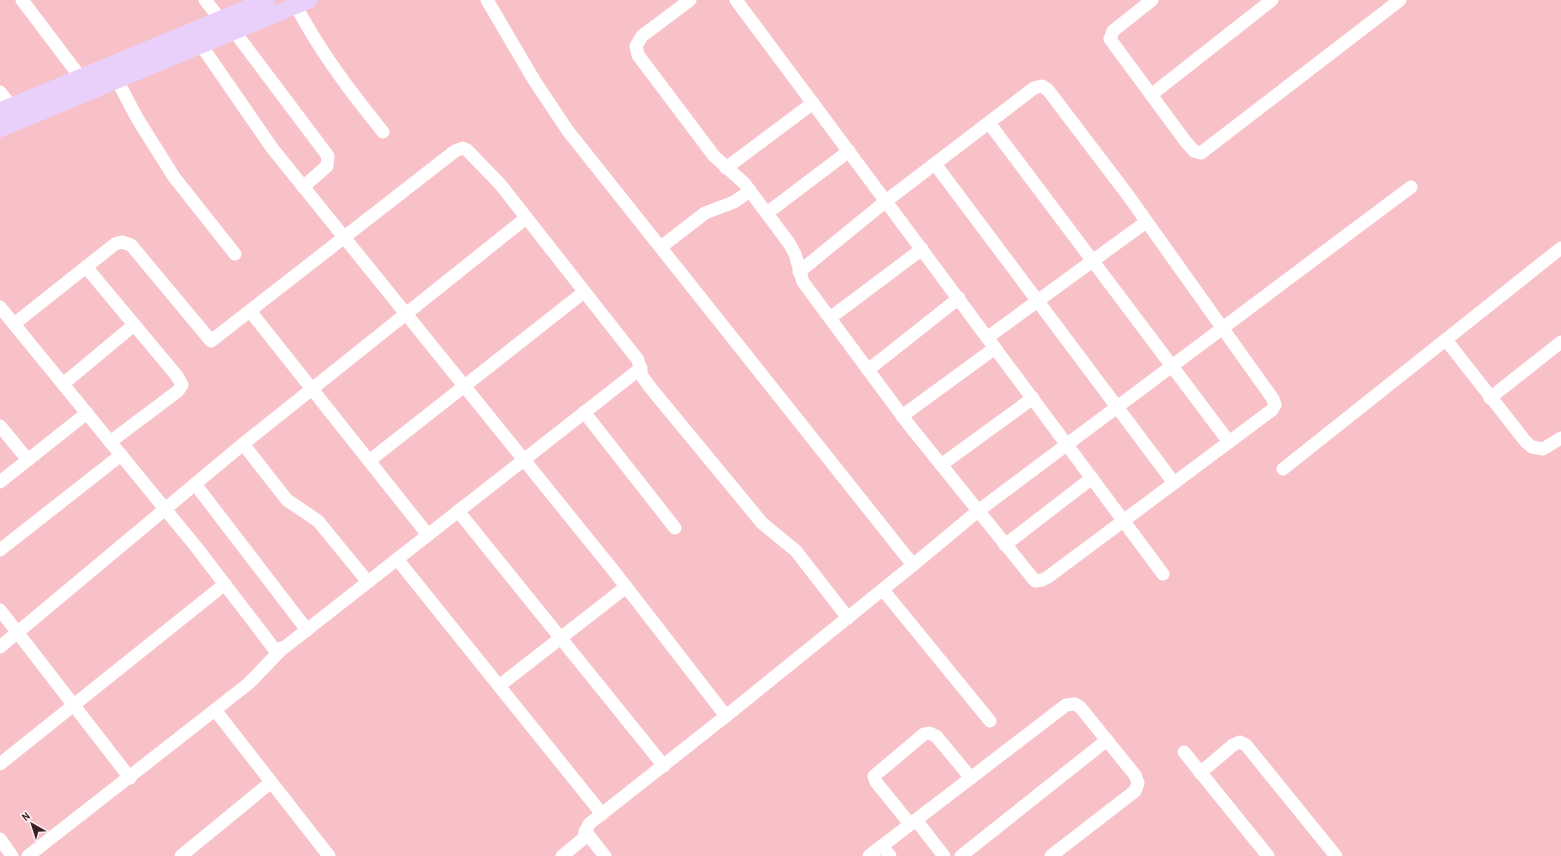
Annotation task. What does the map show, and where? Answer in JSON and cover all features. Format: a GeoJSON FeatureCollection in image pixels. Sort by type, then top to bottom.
{"type":"FeatureCollection","features":[{"type":"Feature","properties":{"kind":"main road"},"geometry":{"type":"LineString","coordinates":[[6,109],[267,0]]}},
{"type":"Feature","properties":{"kind":"main road"},"geometry":{"type":"LineString","coordinates":[[0,129],[303,3]]}},
{"type":"Feature","properties":{"kind":"street"},"geometry":{"type":"LineString","coordinates":[[22,0],[80,78]]}},
{"type":"Feature","properties":{"kind":"street"},"geometry":{"type":"LineString","coordinates":[[205,0],[220,19]]}},
{"type":"Feature","properties":{"kind":"street"},"geometry":{"type":"LineString","coordinates":[[487,0],[556,114],[913,565]]}},
{"type":"Feature","properties":{"kind":"street"},"geometry":{"type":"LineString","coordinates":[[690,0],[642,36],[636,50],[638,55],[714,156],[726,168],[738,176],[767,213],[793,248],[799,272],[803,282],[902,416],[1032,578],[1038,581],[1048,577],[1272,410],[1275,405],[1274,399],[1146,222],[1045,87],[1038,86],[1034,88],[886,201],[799,272]]}},
{"type":"Feature","properties":{"kind":"street"},"geometry":{"type":"LineString","coordinates":[[736,0],[1163,574]]}},
{"type":"Feature","properties":{"kind":"street"},"geometry":{"type":"LineString","coordinates":[[1152,0],[1113,31],[1110,39],[1194,151],[1201,153],[1205,152],[1400,0]]}},
{"type":"Feature","properties":{"kind":"street"},"geometry":{"type":"LineString","coordinates":[[1151,95],[1272,0]]}},
{"type":"Feature","properties":{"kind":"street"},"geometry":{"type":"LineString","coordinates":[[303,3],[314,39],[331,66],[383,132]]}},
{"type":"Feature","properties":{"kind":"street"},"geometry":{"type":"LineString","coordinates":[[234,31],[328,156],[329,163],[326,168],[303,187]]}},
{"type":"Feature","properties":{"kind":"street"},"geometry":{"type":"LineString","coordinates":[[200,45],[246,113],[303,187],[626,587],[726,716]]}},
{"type":"Feature","properties":{"kind":"street"},"geometry":{"type":"LineString","coordinates":[[118,80],[137,118],[167,168],[235,254]]}},
{"type":"Feature","properties":{"kind":"street"},"geometry":{"type":"LineString","coordinates":[[0,92],[6,109]]}},
{"type":"Feature","properties":{"kind":"street"},"geometry":{"type":"LineString","coordinates":[[726,168],[813,103]]}},
{"type":"Feature","properties":{"kind":"street"},"geometry":{"type":"LineString","coordinates":[[989,123],[1229,442]]}},
{"type":"Feature","properties":{"kind":"street"},"geometry":{"type":"LineString","coordinates":[[14,324],[119,242],[131,245],[211,341],[455,151],[462,148],[471,152],[500,184],[638,360],[642,376],[648,386],[762,523],[787,542],[801,556],[848,618]]}},
{"type":"Feature","properties":{"kind":"street"},"geometry":{"type":"LineString","coordinates":[[767,213],[849,152]]}},
{"type":"Feature","properties":{"kind":"street"},"geometry":{"type":"LineString","coordinates":[[936,164],[1174,483]]}},
{"type":"Feature","properties":{"kind":"street"},"geometry":{"type":"LineString","coordinates":[[562,856],[579,842],[589,824],[664,766],[883,590],[978,511],[1411,188]]}},
{"type":"Feature","properties":{"kind":"street"},"geometry":{"type":"LineString","coordinates":[[661,247],[705,213],[734,202],[750,191]]}},
{"type":"Feature","properties":{"kind":"street"},"geometry":{"type":"LineString","coordinates":[[0,647],[243,444],[526,218]]}},
{"type":"Feature","properties":{"kind":"street"},"geometry":{"type":"LineString","coordinates":[[988,337],[1146,222]]}},
{"type":"Feature","properties":{"kind":"street"},"geometry":{"type":"LineString","coordinates":[[1283,468],[1561,248]]}},
{"type":"Feature","properties":{"kind":"street"},"geometry":{"type":"LineString","coordinates":[[830,318],[922,249]]}},
{"type":"Feature","properties":{"kind":"street"},"geometry":{"type":"LineString","coordinates":[[86,267],[180,380],[182,385],[178,391],[110,442]]}},
{"type":"Feature","properties":{"kind":"street"},"geometry":{"type":"LineString","coordinates":[[369,461],[584,292]]}},
{"type":"Feature","properties":{"kind":"street"},"geometry":{"type":"LineString","coordinates":[[868,370],[959,298]]}},
{"type":"Feature","properties":{"kind":"street"},"geometry":{"type":"LineString","coordinates":[[0,307],[225,584],[272,648],[275,650],[282,649]]}},
{"type":"Feature","properties":{"kind":"street"},"geometry":{"type":"LineString","coordinates":[[250,311],[428,535]]}},
{"type":"Feature","properties":{"kind":"street"},"geometry":{"type":"LineString","coordinates":[[63,384],[134,325]]}},
{"type":"Feature","properties":{"kind":"street"},"geometry":{"type":"LineString","coordinates":[[1446,340],[1518,434],[1532,447],[1543,449],[1561,438]]}},
{"type":"Feature","properties":{"kind":"street"},"geometry":{"type":"LineString","coordinates":[[1490,398],[1561,342]]}},
{"type":"Feature","properties":{"kind":"street"},"geometry":{"type":"LineString","coordinates":[[902,416],[995,348]]}},
{"type":"Feature","properties":{"kind":"street"},"geometry":{"type":"LineString","coordinates":[[28,856],[130,778],[257,677],[282,649],[641,368]]}},
{"type":"Feature","properties":{"kind":"street"},"geometry":{"type":"LineString","coordinates":[[941,465],[1033,398]]}},
{"type":"Feature","properties":{"kind":"street"},"geometry":{"type":"LineString","coordinates":[[584,412],[675,528]]}},
{"type":"Feature","properties":{"kind":"street"},"geometry":{"type":"LineString","coordinates":[[0,482],[87,414]]}},
{"type":"Feature","properties":{"kind":"street"},"geometry":{"type":"LineString","coordinates":[[0,426],[28,460]]}},
{"type":"Feature","properties":{"kind":"street"},"geometry":{"type":"LineString","coordinates":[[243,444],[287,500],[318,521],[368,582]]}},
{"type":"Feature","properties":{"kind":"street"},"geometry":{"type":"LineString","coordinates":[[0,550],[121,455]]}},
{"type":"Feature","properties":{"kind":"street"},"geometry":{"type":"LineString","coordinates":[[1005,545],[1092,478]]}},
{"type":"Feature","properties":{"kind":"street"},"geometry":{"type":"LineString","coordinates":[[195,484],[307,630]]}},
{"type":"Feature","properties":{"kind":"street"},"geometry":{"type":"LineString","coordinates":[[458,511],[664,766]]}},
{"type":"Feature","properties":{"kind":"street"},"geometry":{"type":"LineString","coordinates":[[397,559],[602,814]]}},
{"type":"Feature","properties":{"kind":"street"},"geometry":{"type":"LineString","coordinates":[[0,764],[225,584]]}},
{"type":"Feature","properties":{"kind":"street"},"geometry":{"type":"LineString","coordinates":[[499,686],[626,587]]}},
{"type":"Feature","properties":{"kind":"street"},"geometry":{"type":"LineString","coordinates":[[883,590],[990,721]]}},
{"type":"Feature","properties":{"kind":"street"},"geometry":{"type":"LineString","coordinates":[[0,610],[72,706],[130,778]]}},
{"type":"Feature","properties":{"kind":"street"},"geometry":{"type":"LineString","coordinates":[[869,856],[1069,704],[1075,704],[1080,707],[1135,774],[1138,783],[1137,787],[1051,856]]}},
{"type":"Feature","properties":{"kind":"street"},"geometry":{"type":"LineString","coordinates":[[214,710],[328,856]]}},
{"type":"Feature","properties":{"kind":"street"},"geometry":{"type":"LineString","coordinates":[[944,856],[876,782],[874,776],[924,734],[929,733],[936,736],[971,778]]}},
{"type":"Feature","properties":{"kind":"street"},"geometry":{"type":"LineString","coordinates":[[961,856],[1107,740]]}},
{"type":"Feature","properties":{"kind":"street"},"geometry":{"type":"LineString","coordinates":[[1200,773],[1233,745],[1240,742],[1246,745],[1331,854]]}},
{"type":"Feature","properties":{"kind":"street"},"geometry":{"type":"LineString","coordinates":[[1184,752],[1268,856]]}},
{"type":"Feature","properties":{"kind":"street"},"geometry":{"type":"LineString","coordinates":[[181,856],[270,783]]}},
{"type":"Feature","properties":{"kind":"street"},"geometry":{"type":"LineString","coordinates":[[585,831],[605,856]]}},
{"type":"Feature","properties":{"kind":"street"},"geometry":{"type":"LineString","coordinates":[[0,840],[12,856]]}},
{"type":"Feature","properties":{"kind":"street"},"geometry":{"type":"LineString","coordinates":[[882,846],[890,856]]}}]}
